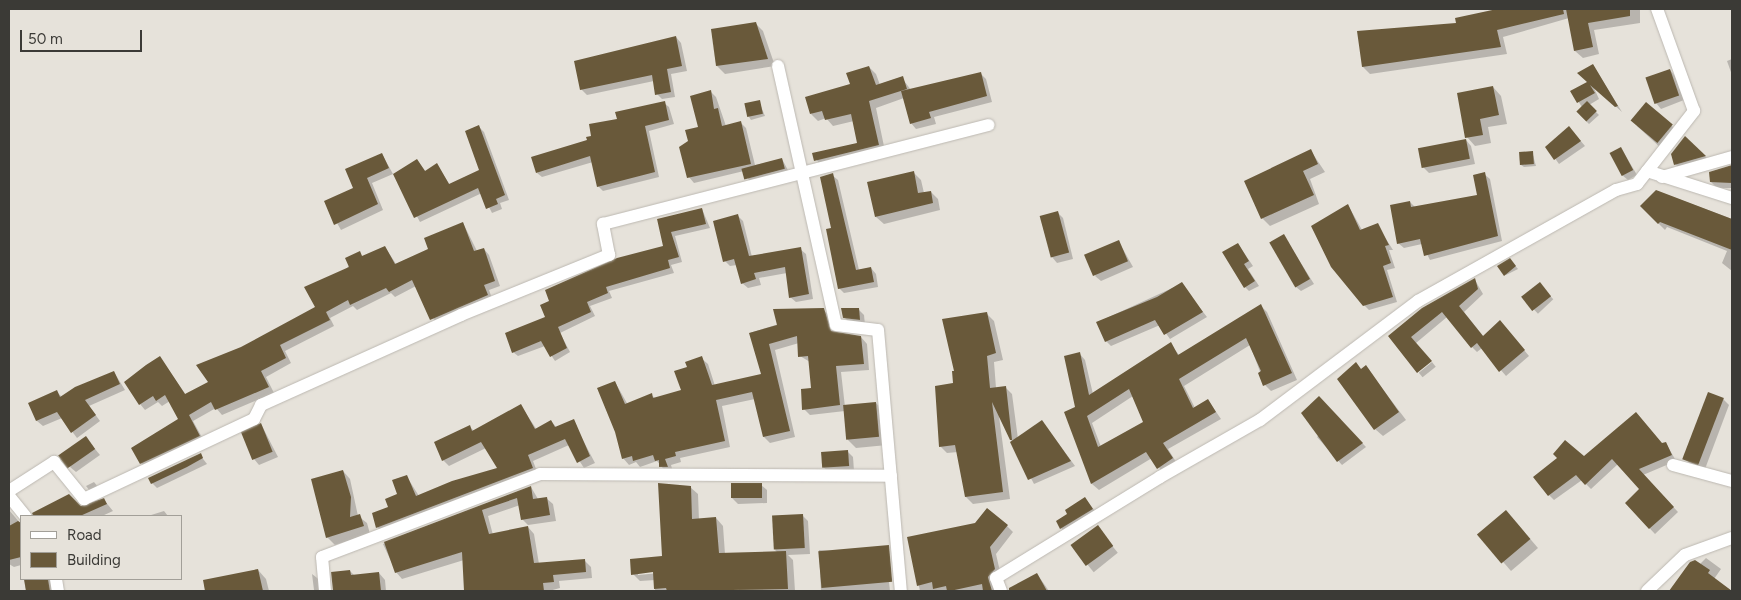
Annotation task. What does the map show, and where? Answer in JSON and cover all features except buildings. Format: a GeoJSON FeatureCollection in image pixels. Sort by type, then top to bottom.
{"type":"FeatureCollection","features":[{"type":"Feature","properties":{"kind":"street"},"geometry":{"type":"LineString","coordinates":[[1001,591],[996,578],[1160,477],[1260,420],[1418,301],[1616,190],[1637,184],[1694,111],[1657,9]]}},
{"type":"Feature","properties":{"kind":"street"},"geometry":{"type":"LineString","coordinates":[[778,66],[836,325],[878,330],[901,591]]}},
{"type":"Feature","properties":{"kind":"street"},"geometry":{"type":"LineString","coordinates":[[9,491],[54,462],[84,499],[254,419],[261,406],[461,315],[609,255],[603,224],[988,125]]}},
{"type":"Feature","properties":{"kind":"street"},"geometry":{"type":"LineString","coordinates":[[1662,177],[1732,157]]}},
{"type":"Feature","properties":{"kind":"street"},"geometry":{"type":"LineString","coordinates":[[1647,171],[1732,198]]}},
{"type":"Feature","properties":{"kind":"street"},"geometry":{"type":"LineString","coordinates":[[1672,465],[1732,481]]}},
{"type":"Feature","properties":{"kind":"street"},"geometry":{"type":"LineString","coordinates":[[325,591],[322,557],[540,474],[891,476]]}},
{"type":"Feature","properties":{"kind":"street"},"geometry":{"type":"LineString","coordinates":[[9,496],[24,515]]}},
{"type":"Feature","properties":{"kind":"street"},"geometry":{"type":"LineString","coordinates":[[1647,591],[1685,555],[1732,538]]}}]}
